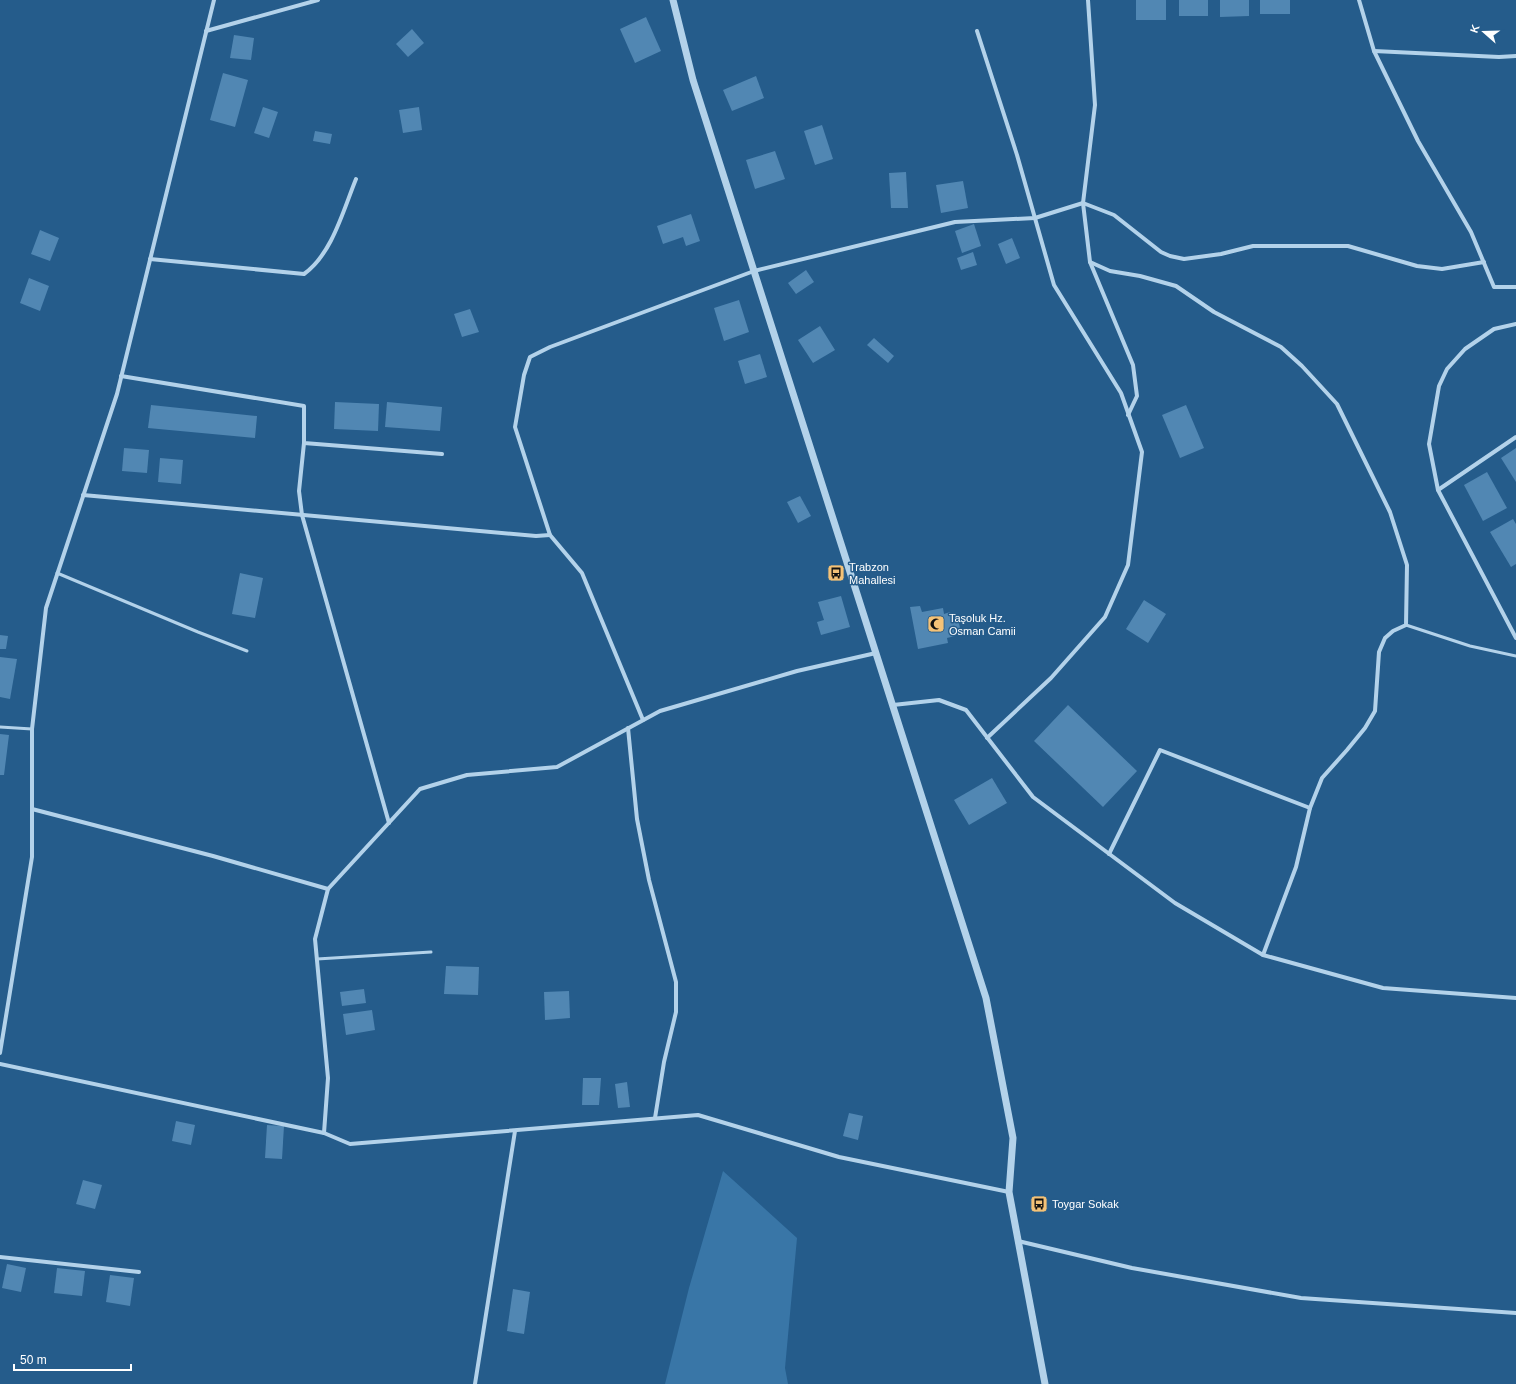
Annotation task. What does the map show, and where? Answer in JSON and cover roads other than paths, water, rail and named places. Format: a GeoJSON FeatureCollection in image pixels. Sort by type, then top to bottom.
{"type":"FeatureCollection","features":[{"type":"Feature","properties":{"kind":"street"},"geometry":{"type":"LineString","coordinates":[[0,1053],[32,857],[32,729],[46,608],[121,376],[214,0]]}},
{"type":"Feature","properties":{"kind":"street"},"geometry":{"type":"LineString","coordinates":[[206,30],[318,0]]}},
{"type":"Feature","properties":{"kind":"street"},"geometry":{"type":"LineString","coordinates":[[673,0],[693,80],[986,998],[1012,1138],[1010,1192],[1045,1384]]}},
{"type":"Feature","properties":{"kind":"street"},"geometry":{"type":"LineString","coordinates":[[1088,0],[1094,105],[1083,203],[1090,262],[1133,365],[1137,396],[1128,415]]}},
{"type":"Feature","properties":{"kind":"street"},"geometry":{"type":"LineString","coordinates":[[1359,0],[1374,51],[1418,141],[1471,232],[1494,287],[1516,287]]}},
{"type":"Feature","properties":{"kind":"street"},"geometry":{"type":"LineString","coordinates":[[977,31],[1035,218],[1054,285],[1121,393],[1142,452],[1128,565],[1105,617],[1051,678],[987,738]]}},
{"type":"Feature","properties":{"kind":"street"},"geometry":{"type":"LineString","coordinates":[[1374,51],[1499,57],[1516,56]]}},
{"type":"Feature","properties":{"kind":"street"},"geometry":{"type":"LineString","coordinates":[[150,259],[304,274],[315,266],[325,254],[356,180]]}},
{"type":"Feature","properties":{"kind":"street"},"geometry":{"type":"LineString","coordinates":[[643,720],[582,573],[550,535],[515,426],[524,375],[530,357],[550,347],[754,271],[954,222],[1035,218],[1083,203],[1114,215],[1161,252],[1170,256],[1184,258],[1221,254],[1253,246],[1348,246],[1423,267],[1442,269],[1484,262]]}},
{"type":"Feature","properties":{"kind":"street"},"geometry":{"type":"LineString","coordinates":[[1090,262],[1110,271],[1140,276],[1176,286],[1214,312],[1281,347],[1302,366],[1337,404],[1390,512],[1407,565],[1406,625],[1393,631],[1385,638],[1379,652],[1375,711],[1356,739],[1322,778],[1310,808],[1296,868],[1263,954]]}},
{"type":"Feature","properties":{"kind":"street"},"geometry":{"type":"LineString","coordinates":[[1516,324],[1494,329],[1465,349],[1447,369],[1439,386],[1429,444],[1438,490],[1516,638]]}},
{"type":"Feature","properties":{"kind":"street"},"geometry":{"type":"LineString","coordinates":[[121,376],[304,406],[304,443],[299,491],[302,515],[389,823]]}},
{"type":"Feature","properties":{"kind":"street"},"geometry":{"type":"LineString","coordinates":[[1438,490],[1516,437]]}},
{"type":"Feature","properties":{"kind":"street"},"geometry":{"type":"LineString","coordinates":[[304,443],[442,454]]}},
{"type":"Feature","properties":{"kind":"street"},"geometry":{"type":"LineString","coordinates":[[83,495],[536,536],[550,535]]}},
{"type":"Feature","properties":{"kind":"street"},"geometry":{"type":"LineString","coordinates":[[324,1133],[328,1078],[326,1037],[315,938],[328,889],[420,789],[467,775],[557,767],[660,711],[797,671],[876,653]]}},
{"type":"Feature","properties":{"kind":"street"},"geometry":{"type":"LineString","coordinates":[[893,705],[939,700],[966,710],[1033,797],[1175,903],[1263,954],[1383,988],[1516,998]]}},
{"type":"Feature","properties":{"kind":"street"},"geometry":{"type":"LineString","coordinates":[[628,728],[639,827],[649,880],[676,982],[676,1012],[664,1062],[655,1118]]}},
{"type":"Feature","properties":{"kind":"street"},"geometry":{"type":"LineString","coordinates":[[1109,854],[1160,750],[1310,808]]}},
{"type":"Feature","properties":{"kind":"street"},"geometry":{"type":"LineString","coordinates":[[32,809],[213,856],[328,889]]}},
{"type":"Feature","properties":{"kind":"street"},"geometry":{"type":"LineString","coordinates":[[0,1064],[324,1133],[350,1144],[698,1115],[839,1157],[1010,1192]]}},
{"type":"Feature","properties":{"kind":"street"},"geometry":{"type":"LineString","coordinates":[[475,1384],[515,1131]]}},
{"type":"Feature","properties":{"kind":"street"},"geometry":{"type":"LineString","coordinates":[[1018,1241],[1132,1268],[1302,1298],[1516,1313]]}},
{"type":"Feature","properties":{"kind":"street"},"geometry":{"type":"LineString","coordinates":[[0,1257],[139,1272]]}},
{"type":"Feature","properties":{"kind":"lane"},"geometry":{"type":"LineString","coordinates":[[57,573],[198,632],[247,650]]}},
{"type":"Feature","properties":{"kind":"lane"},"geometry":{"type":"LineString","coordinates":[[1406,625],[1470,646],[1516,656]]}},
{"type":"Feature","properties":{"kind":"lane"},"geometry":{"type":"LineString","coordinates":[[0,727],[32,729]]}},
{"type":"Feature","properties":{"kind":"lane"},"geometry":{"type":"LineString","coordinates":[[317,959],[431,952]]}},
{"type":"Feature","properties":{"kind":"place","name":"Trabzon Mahallesi"},"geometry":{"type":"Point","coordinates":[836,573]}},
{"type":"Feature","properties":{"kind":"place","name":"Taşoluk Hz. Osman Camii"},"geometry":{"type":"Point","coordinates":[936,624]}},
{"type":"Feature","properties":{"kind":"place","name":"Toygar Sokak"},"geometry":{"type":"Point","coordinates":[1039,1204]}}]}
